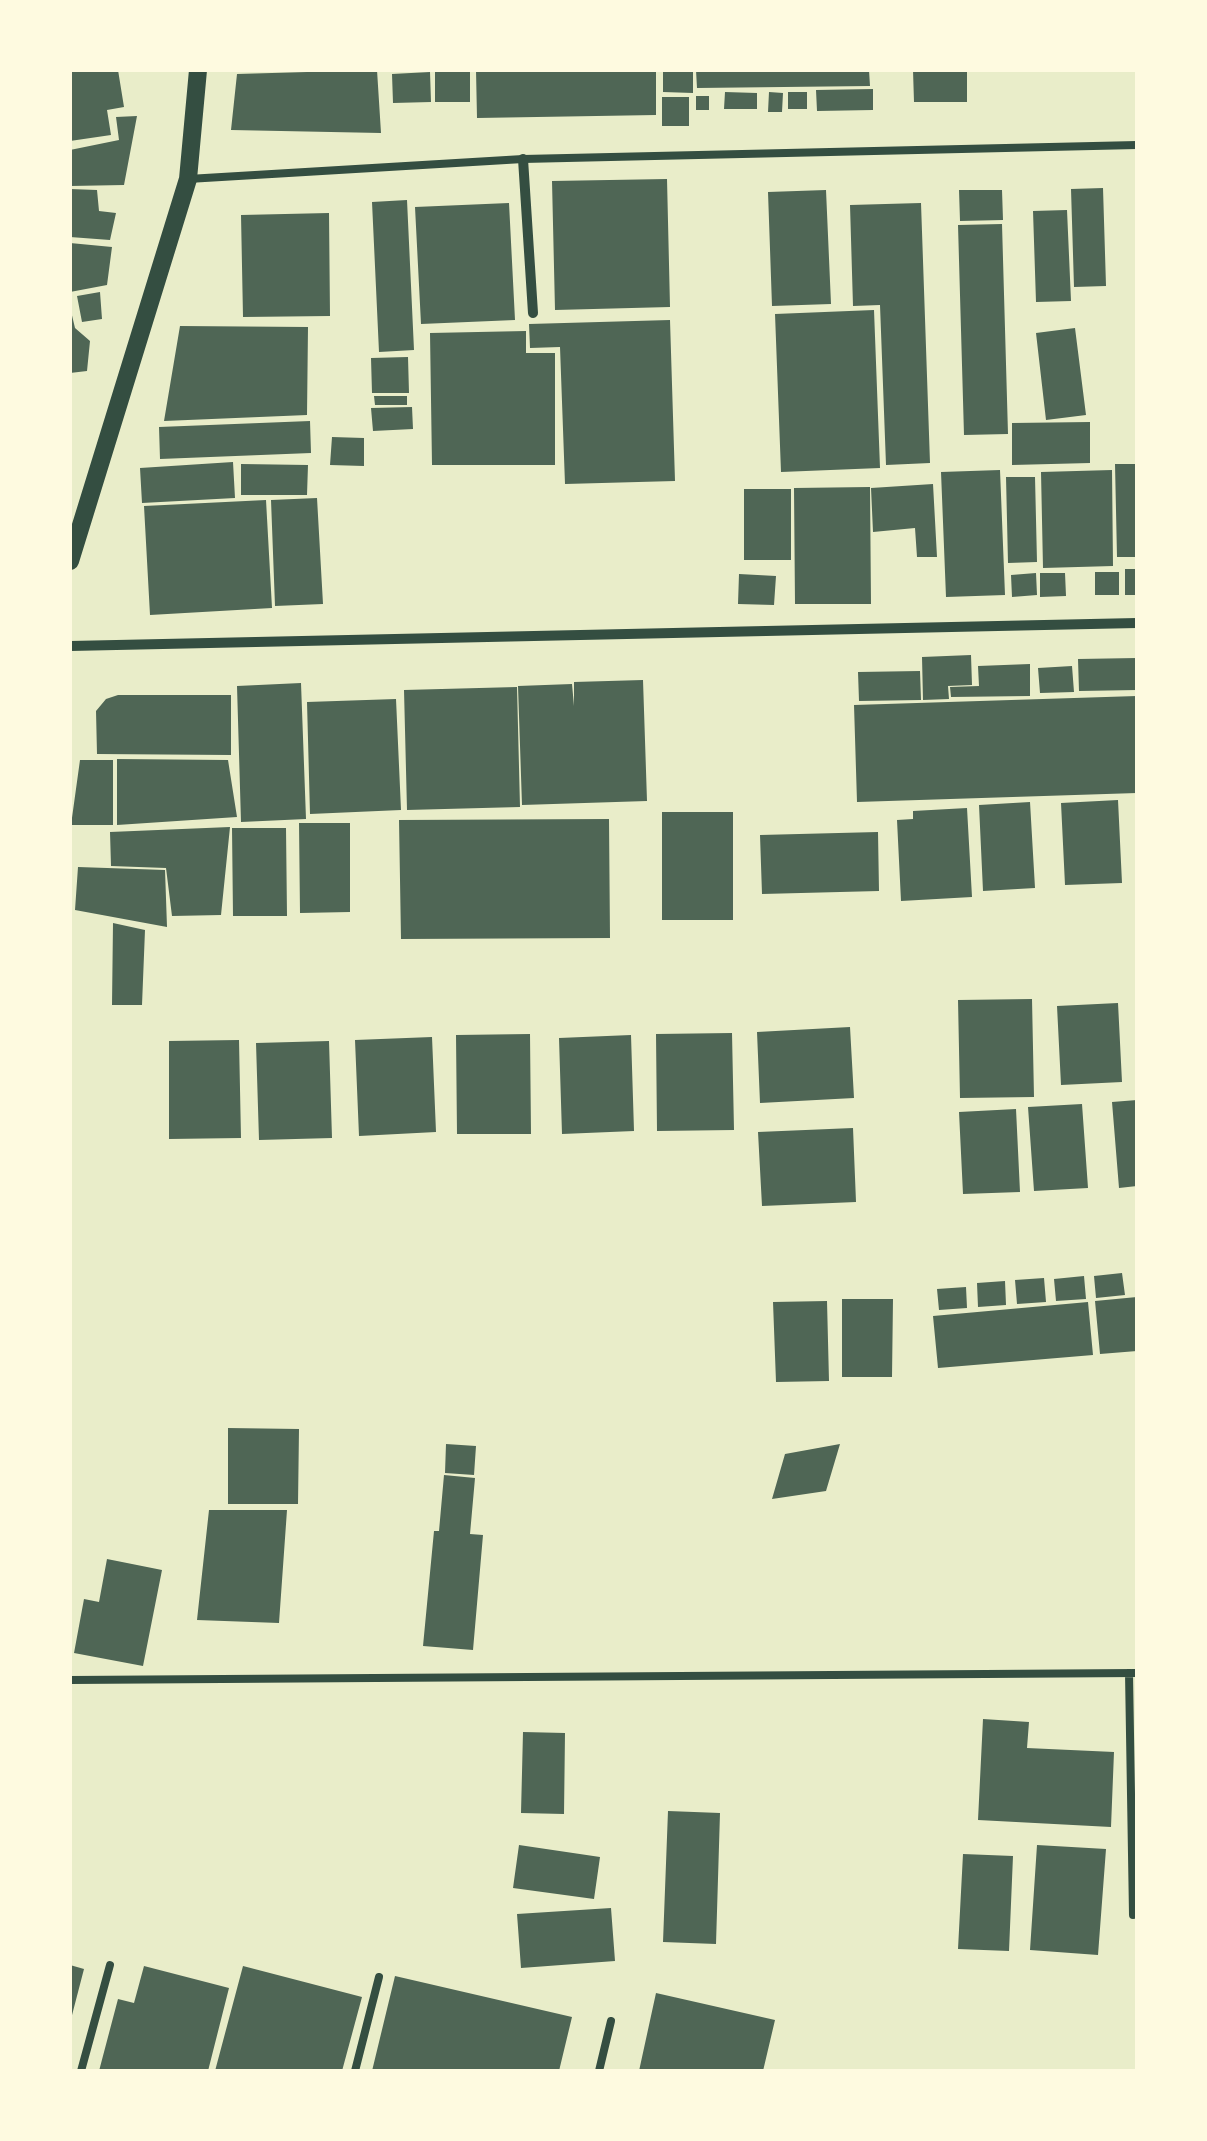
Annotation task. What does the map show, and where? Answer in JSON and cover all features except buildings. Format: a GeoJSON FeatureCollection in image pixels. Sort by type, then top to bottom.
{"type":"FeatureCollection","features":[{"type":"Feature","properties":{"kind":"street"},"geometry":{"type":"LineString","coordinates":[[70,561],[188,179],[198,70]]}},
{"type":"Feature","properties":{"kind":"street"},"geometry":{"type":"LineString","coordinates":[[523,159],[533,313]]}},
{"type":"Feature","properties":{"kind":"street"},"geometry":{"type":"LineString","coordinates":[[70,646],[1137,623]]}},
{"type":"Feature","properties":{"kind":"lane"},"geometry":{"type":"LineString","coordinates":[[188,179],[523,159],[1137,144]]}},
{"type":"Feature","properties":{"kind":"lane"},"geometry":{"type":"LineString","coordinates":[[70,1680],[1133,1673],[1133,1915]]}},
{"type":"Feature","properties":{"kind":"lane"},"geometry":{"type":"LineString","coordinates":[[81,2071],[110,1964]]}},
{"type":"Feature","properties":{"kind":"lane"},"geometry":{"type":"LineString","coordinates":[[355,2071],[380,1977]]}},
{"type":"Feature","properties":{"kind":"lane"},"geometry":{"type":"LineString","coordinates":[[600,2071],[611,2022]]}}]}
